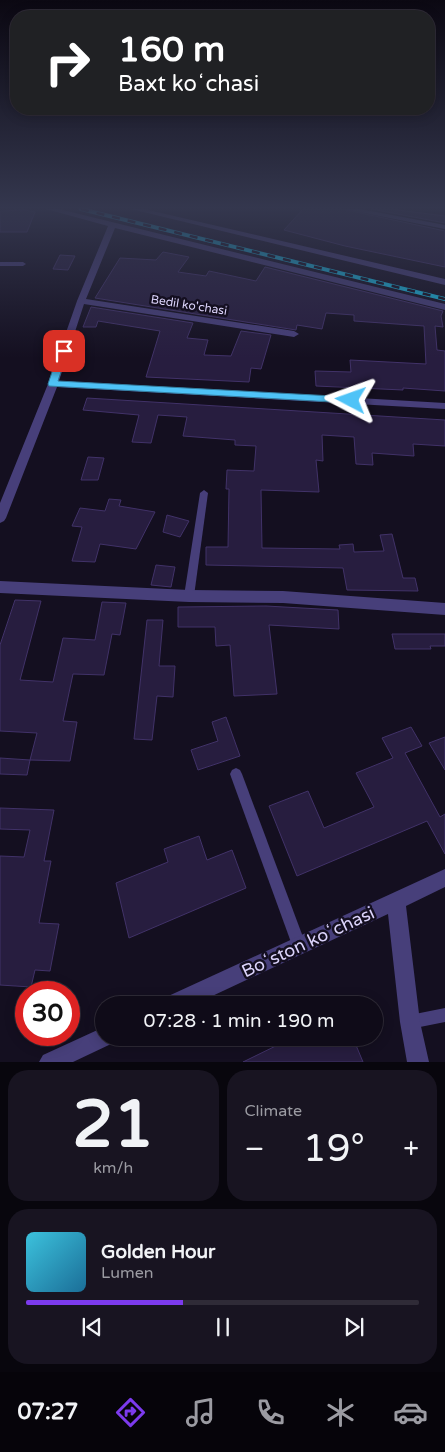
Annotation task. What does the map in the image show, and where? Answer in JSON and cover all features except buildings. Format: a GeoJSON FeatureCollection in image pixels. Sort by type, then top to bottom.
{"type":"FeatureCollection","features":[{"type":"Feature","properties":{"kind":"street"},"geometry":{"type":"LineString","coordinates":[[0,518],[99,259]]}},
{"type":"Feature","properties":{"kind":"street"},"geometry":{"type":"LineString","coordinates":[[253,259],[445,308]]}},
{"type":"Feature","properties":{"kind":"street"},"geometry":{"type":"LineString","coordinates":[[345,259],[445,282]]}},
{"type":"Feature","properties":{"kind":"street","name":"Bedil ko'chasi"},"geometry":{"type":"LineString","coordinates":[[81,301],[294,334]]}},
{"type":"Feature","properties":{"kind":"street"},"geometry":{"type":"LineString","coordinates":[[52,384],[445,406]]}},
{"type":"Feature","properties":{"kind":"street"},"geometry":{"type":"LineString","coordinates":[[0,587],[189,596],[284,597],[445,609]]}},
{"type":"Feature","properties":{"kind":"street","name":"Boʻston koʻchasi"},"geometry":{"type":"LineString","coordinates":[[191,996],[445,878]]}},
{"type":"Feature","properties":{"kind":"street"},"geometry":{"type":"LineString","coordinates":[[396,902],[410,1022],[418,1062]]}},
{"type":"Feature","properties":{"kind":"street"},"geometry":{"type":"LineString","coordinates":[[50,1062],[95,1041]]}},
{"type":"Feature","properties":{"kind":"lane"},"geometry":{"type":"LineString","coordinates":[[0,264],[23,264]]}},
{"type":"Feature","properties":{"kind":"lane"},"geometry":{"type":"LineString","coordinates":[[189,596],[204,493]]}},
{"type":"Feature","properties":{"kind":"lane"},"geometry":{"type":"LineString","coordinates":[[236,774],[299,945]]}},
{"type":"Feature","properties":{"kind":"lane"},"geometry":{"type":"LineString","coordinates":[[410,1022],[445,1015]]}},
{"type":"Feature","properties":{"kind":"railway"},"geometry":{"type":"LineString","coordinates":[[281,259],[445,299]]}},
{"type":"Feature","properties":{"kind":"route"},"geometry":{"type":"LineString","coordinates":[[64,351],[52,384],[351,400]]}}]}
